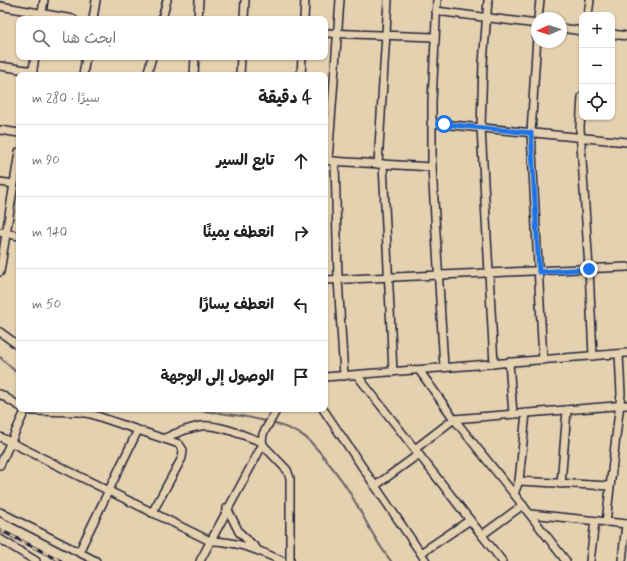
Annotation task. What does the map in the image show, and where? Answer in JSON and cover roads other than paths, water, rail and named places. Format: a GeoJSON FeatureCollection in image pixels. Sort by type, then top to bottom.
{"type":"FeatureCollection","features":[{"type":"Feature","properties":{"kind":"street"},"geometry":{"type":"LineString","coordinates":[[0,6],[42,16],[44,0]]}},
{"type":"Feature","properties":{"kind":"street"},"geometry":{"type":"LineString","coordinates":[[93,16],[96,0]]}},
{"type":"Feature","properties":{"kind":"street"},"geometry":{"type":"LineString","coordinates":[[163,16],[167,0]]}},
{"type":"Feature","properties":{"kind":"street"},"geometry":{"type":"LineString","coordinates":[[198,16],[199,0]]}},
{"type":"Feature","properties":{"kind":"street"},"geometry":{"type":"LineString","coordinates":[[244,16],[245,0]]}},
{"type":"Feature","properties":{"kind":"street"},"geometry":{"type":"LineString","coordinates":[[304,16],[305,0]]}},
{"type":"Feature","properties":{"kind":"street"},"geometry":{"type":"LineString","coordinates":[[340,0],[329,161],[344,376]]}},
{"type":"Feature","properties":{"kind":"street"},"geometry":{"type":"LineString","coordinates":[[388,0],[381,164],[389,277],[393,372]]}},
{"type":"Feature","properties":{"kind":"street"},"geometry":{"type":"LineString","coordinates":[[437,0],[431,123],[432,167],[444,367]]}},
{"type":"Feature","properties":{"kind":"street"},"geometry":{"type":"LineString","coordinates":[[488,0],[483,63],[481,128],[494,364]]}},
{"type":"Feature","properties":{"kind":"street"},"geometry":{"type":"LineString","coordinates":[[539,12],[540,0]]}},
{"type":"Feature","properties":{"kind":"street"},"geometry":{"type":"LineString","coordinates":[[588,12],[590,0]]}},
{"type":"Feature","properties":{"kind":"street"},"geometry":{"type":"LineString","coordinates":[[436,11],[531,23]]}},
{"type":"Feature","properties":{"kind":"street"},"geometry":{"type":"LineString","coordinates":[[567,29],[579,31]]}},
{"type":"Feature","properties":{"kind":"street"},"geometry":{"type":"LineString","coordinates":[[328,33],[434,37]]}},
{"type":"Feature","properties":{"kind":"street"},"geometry":{"type":"LineString","coordinates":[[615,34],[627,36]]}},
{"type":"Feature","properties":{"kind":"street"},"geometry":{"type":"LineString","coordinates":[[536,48],[531,133],[543,360]]}},
{"type":"Feature","properties":{"kind":"street"},"geometry":{"type":"LineString","coordinates":[[32,72],[34,60]]}},
{"type":"Feature","properties":{"kind":"street"},"geometry":{"type":"LineString","coordinates":[[84,72],[86,60]]}},
{"type":"Feature","properties":{"kind":"street"},"geometry":{"type":"LineString","coordinates":[[148,72],[151,60]]}},
{"type":"Feature","properties":{"kind":"street"},"geometry":{"type":"LineString","coordinates":[[194,72],[196,60]]}},
{"type":"Feature","properties":{"kind":"street"},"geometry":{"type":"LineString","coordinates":[[240,72],[241,60]]}},
{"type":"Feature","properties":{"kind":"street"},"geometry":{"type":"LineString","coordinates":[[301,72],[302,60]]}},
{"type":"Feature","properties":{"kind":"street"},"geometry":{"type":"LineString","coordinates":[[0,66],[27,72]]}},
{"type":"Feature","properties":{"kind":"street"},"geometry":{"type":"LineString","coordinates":[[581,120],[589,269],[592,356]]}},
{"type":"Feature","properties":{"kind":"street"},"geometry":{"type":"LineString","coordinates":[[431,123],[627,142]]}},
{"type":"Feature","properties":{"kind":"street"},"geometry":{"type":"LineString","coordinates":[[0,130],[16,133]]}},
{"type":"Feature","properties":{"kind":"street"},"geometry":{"type":"LineString","coordinates":[[329,161],[432,167]]}},
{"type":"Feature","properties":{"kind":"street"},"geometry":{"type":"LineString","coordinates":[[0,272],[3,233],[16,171]]}},
{"type":"Feature","properties":{"kind":"street"},"geometry":{"type":"LineString","coordinates":[[0,182],[14,184]]}},
{"type":"Feature","properties":{"kind":"street"},"geometry":{"type":"LineString","coordinates":[[3,233],[16,235]]}},
{"type":"Feature","properties":{"kind":"street"},"geometry":{"type":"LineString","coordinates":[[328,280],[539,272],[627,267]]}},
{"type":"Feature","properties":{"kind":"street"},"geometry":{"type":"LineString","coordinates":[[0,332],[16,344]]}},
{"type":"Feature","properties":{"kind":"street"},"geometry":{"type":"LineString","coordinates":[[328,377],[623,353],[621,390],[606,522]]}},
{"type":"Feature","properties":{"kind":"street"},"geometry":{"type":"LineString","coordinates":[[509,362],[513,414]]}},
{"type":"Feature","properties":{"kind":"street"},"geometry":{"type":"LineString","coordinates":[[419,370],[454,419],[566,561]]}},
{"type":"Feature","properties":{"kind":"street"},"geometry":{"type":"LineString","coordinates":[[357,375],[502,561]]}},
{"type":"Feature","properties":{"kind":"street"},"geometry":{"type":"LineString","coordinates":[[0,394],[16,403]]}},
{"type":"Feature","properties":{"kind":"street"},"geometry":{"type":"LineString","coordinates":[[375,486],[417,452],[454,419],[627,405]]}},
{"type":"Feature","properties":{"kind":"street"},"geometry":{"type":"LineString","coordinates":[[561,484],[567,410]]}},
{"type":"Feature","properties":{"kind":"street"},"geometry":{"type":"LineString","coordinates":[[0,465],[22,412]]}},
{"type":"Feature","properties":{"kind":"street"},"geometry":{"type":"LineString","coordinates":[[86,412],[165,438],[179,444],[182,447],[183,454],[152,513]]}},
{"type":"Feature","properties":{"kind":"street"},"geometry":{"type":"LineString","coordinates":[[200,561],[262,443],[264,431],[274,412]]}},
{"type":"Feature","properties":{"kind":"street"},"geometry":{"type":"LineString","coordinates":[[325,412],[426,561]]}},
{"type":"Feature","properties":{"kind":"street"},"geometry":{"type":"LineString","coordinates":[[514,494],[519,481],[526,413]]}},
{"type":"Feature","properties":{"kind":"street"},"geometry":{"type":"LineString","coordinates":[[165,438],[188,429],[201,426],[212,426],[262,443],[287,470],[290,478],[290,561]]}},
{"type":"Feature","properties":{"kind":"street"},"geometry":{"type":"LineString","coordinates":[[79,552],[138,430]]}},
{"type":"Feature","properties":{"kind":"street"},"geometry":{"type":"LineString","coordinates":[[0,437],[210,541],[221,541],[257,550],[282,561]]}},
{"type":"Feature","properties":{"kind":"street"},"geometry":{"type":"LineString","coordinates":[[519,481],[610,486]]}},
{"type":"Feature","properties":{"kind":"street"},"geometry":{"type":"LineString","coordinates":[[482,535],[523,505]]}},
{"type":"Feature","properties":{"kind":"street"},"geometry":{"type":"LineString","coordinates":[[227,508],[239,532],[257,550]]}},
{"type":"Feature","properties":{"kind":"street"},"geometry":{"type":"LineString","coordinates":[[0,512],[96,561]]}},
{"type":"Feature","properties":{"kind":"street"},"geometry":{"type":"LineString","coordinates":[[530,514],[626,524],[622,561]]}},
{"type":"Feature","properties":{"kind":"street"},"geometry":{"type":"LineString","coordinates":[[421,553],[470,520]]}},
{"type":"Feature","properties":{"kind":"street"},"geometry":{"type":"LineString","coordinates":[[590,561],[595,521]]}},
{"type":"Feature","properties":{"kind":"street"},"geometry":{"type":"LineString","coordinates":[[0,540],[36,561]]}},
{"type":"Feature","properties":{"kind":"waterway"},"geometry":{"type":"LineString","coordinates":[[0,357],[16,372]]}},
{"type":"Feature","properties":{"kind":"waterway"},"geometry":{"type":"LineString","coordinates":[[211,412],[229,414],[276,424],[290,429],[307,439],[319,451],[343,483],[379,544],[391,561]]}},
{"type":"Feature","properties":{"kind":"railway"},"geometry":{"type":"LineString","coordinates":[[0,530],[61,561]]}}]}
